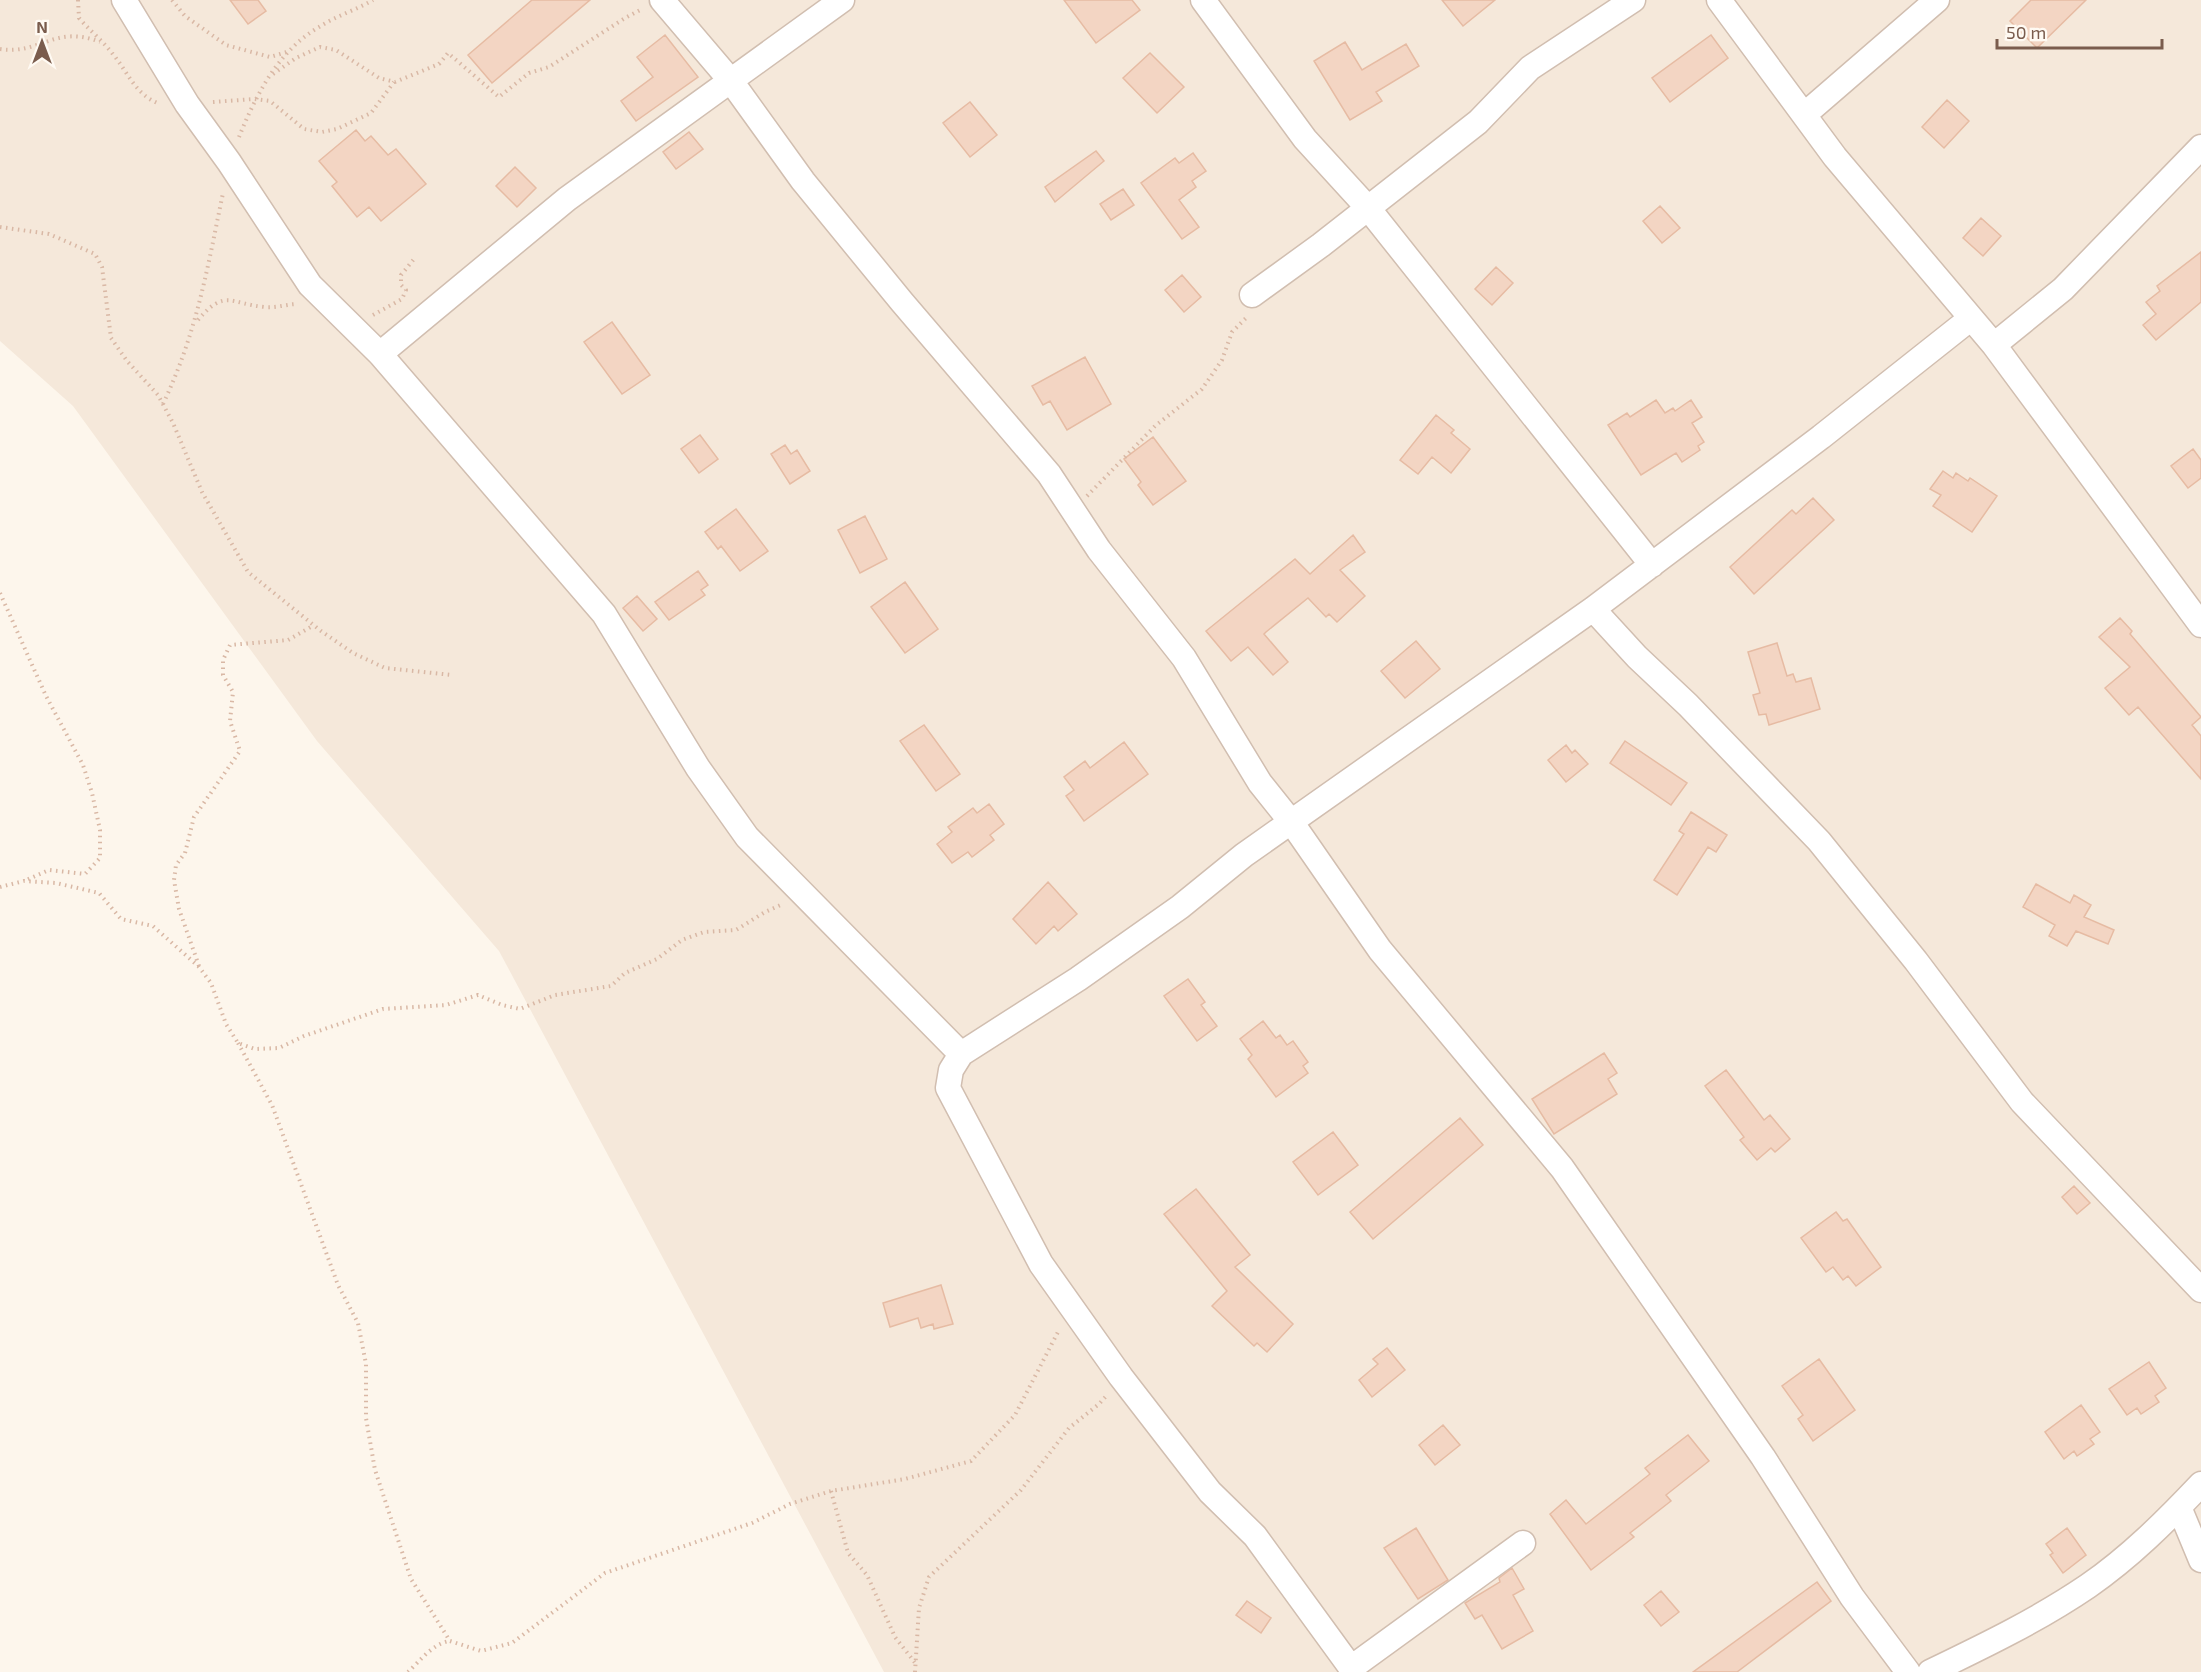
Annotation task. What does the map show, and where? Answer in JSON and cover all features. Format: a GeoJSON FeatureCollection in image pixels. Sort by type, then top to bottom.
{"type":"FeatureCollection","features":[{"type":"Feature","properties":{"kind":"street"},"geometry":{"type":"LineString","coordinates":[[124,0],[187,104],[229,162],[310,285],[380,354],[604,614],[698,768],[747,837],[961,1054]]}},
{"type":"Feature","properties":{"kind":"street"},"geometry":{"type":"LineString","coordinates":[[662,0],[731,81],[803,181],[966,379],[1049,474],[1099,550],[1184,658],[1260,783],[1292,823],[1380,950],[1562,1168],[1764,1457],[1852,1597],[1908,1672]]}},
{"type":"Feature","properties":{"kind":"street"},"geometry":{"type":"LineString","coordinates":[[380,354],[567,199],[842,0]]}},
{"type":"Feature","properties":{"kind":"street"},"geometry":{"type":"LineString","coordinates":[[1203,0],[1305,139],[1368,208],[1652,565]]}},
{"type":"Feature","properties":{"kind":"street"},"geometry":{"type":"LineString","coordinates":[[1252,295],[1478,122],[1530,68],[1633,0]]}},
{"type":"Feature","properties":{"kind":"street"},"geometry":{"type":"LineString","coordinates":[[1719,0],[1835,157],[1994,345],[2201,625]]}},
{"type":"Feature","properties":{"kind":"street"},"geometry":{"type":"LineString","coordinates":[[1804,115],[1937,0]]}},
{"type":"Feature","properties":{"kind":"street"},"geometry":{"type":"LineString","coordinates":[[1994,345],[2063,289],[2201,147]]}},
{"type":"Feature","properties":{"kind":"street"},"geometry":{"type":"LineString","coordinates":[[1523,1543],[1352,1670],[1255,1536],[1210,1492],[1121,1377],[1041,1264],[948,1088],[951,1070],[961,1054],[1078,979],[1292,823],[1593,609],[1821,437],[1970,319]]}},
{"type":"Feature","properties":{"kind":"street"},"geometry":{"type":"LineString","coordinates":[[1593,609],[1637,657],[1720,737],[1819,841],[1916,961],[2022,1102],[2201,1290]]}},
{"type":"Feature","properties":{"kind":"street"},"geometry":{"type":"LineString","coordinates":[[1930,1672],[2008,1634],[2089,1586],[2145,1541],[2201,1484]]}},
{"type":"Feature","properties":{"kind":"street"},"geometry":{"type":"LineString","coordinates":[[2179,1507],[2201,1560]]}},
{"type":"Feature","properties":{"kind":"path"},"geometry":{"type":"LineString","coordinates":[[78,0],[79,18],[104,43],[144,96],[165,106],[254,99],[270,101],[304,129],[322,132],[337,129],[371,113],[394,82],[439,64],[448,53],[499,97],[530,73],[549,68],[624,18],[662,0]]}},
{"type":"Feature","properties":{"kind":"path"},"geometry":{"type":"LineString","coordinates":[[172,0],[185,16],[226,45],[270,57],[290,51]]}},
{"type":"Feature","properties":{"kind":"path"},"geometry":{"type":"LineString","coordinates":[[0,49],[28,49],[52,37],[67,34],[88,37],[104,43]]}},
{"type":"Feature","properties":{"kind":"path"},"geometry":{"type":"LineString","coordinates":[[267,78],[296,58],[320,47],[336,50],[379,78],[394,82]]}},
{"type":"Feature","properties":{"kind":"path"},"geometry":{"type":"LineString","coordinates":[[0,227],[49,234],[95,254],[102,267],[111,338],[127,361],[158,395],[173,423],[202,492],[248,572],[353,653],[385,668],[452,675]]}},
{"type":"Feature","properties":{"kind":"path"},"geometry":{"type":"LineString","coordinates":[[1074,510],[1155,426],[1202,389],[1222,360],[1232,332],[1248,316],[1252,295]]}},
{"type":"Feature","properties":{"kind":"path"},"geometry":{"type":"LineString","coordinates":[[0,593],[46,696],[83,765],[93,793],[100,830],[100,858],[85,874],[49,870],[24,881],[0,887]]}},
{"type":"Feature","properties":{"kind":"path"},"geometry":{"type":"LineString","coordinates":[[199,967],[179,909],[174,880],[176,865],[185,853],[194,816],[240,751],[230,721],[233,692],[223,675],[223,660],[230,645],[288,639],[314,625]]}},
{"type":"Feature","properties":{"kind":"path"},"geometry":{"type":"LineString","coordinates":[[24,881],[56,883],[99,893],[121,919],[153,926],[199,967],[211,982],[226,1024],[272,1105],[338,1285],[358,1323],[366,1364],[366,1418],[375,1470],[411,1579],[450,1641]]}},
{"type":"Feature","properties":{"kind":"path"},"geometry":{"type":"LineString","coordinates":[[238,1043],[255,1049],[279,1048],[304,1036],[383,1009],[446,1005],[478,995],[502,1005],[520,1009],[555,995],[611,986],[625,973],[657,959],[682,940],[704,932],[736,930],[765,912],[803,896]]}},
{"type":"Feature","properties":{"kind":"path"},"geometry":{"type":"LineString","coordinates":[[408,1672],[443,1642],[450,1641],[481,1651],[512,1642],[605,1572],[752,1523],[790,1504],[831,1491],[905,1479],[971,1461],[1016,1415],[1072,1306]]}},
{"type":"Feature","properties":{"kind":"path"},"geometry":{"type":"LineString","coordinates":[[915,1672],[919,1608],[929,1577],[1021,1490],[1069,1428],[1099,1404],[1121,1377]]}},
{"type":"Feature","properties":{"kind":"path"},"geometry":{"type":"LineString","coordinates":[[831,1491],[848,1553],[867,1575],[895,1637],[916,1664]]}},
{"type":"Feature","properties":{"kind":"shaded area"},"geometry":{"type":"Polygon","coordinates":[[[0,0],[2201,0],[2201,1672],[884,1672],[499,951],[317,741],[73,406],[0,341],[0,0]]]}},
{"type":"Feature","properties":{"kind":"building"},"geometry":{"type":"Polygon","coordinates":[[[230,0],[258,0],[266,11],[248,24],[230,0]]]}},
{"type":"Feature","properties":{"kind":"building"},"geometry":{"type":"Polygon","coordinates":[[[532,0],[590,0],[492,83],[468,55],[532,0]]]}},
{"type":"Feature","properties":{"kind":"building"},"geometry":{"type":"Polygon","coordinates":[[[1064,0],[1132,0],[1140,10],[1096,43],[1064,0]]]}},
{"type":"Feature","properties":{"kind":"building"},"geometry":{"type":"Polygon","coordinates":[[[1442,0],[1495,0],[1463,26],[1442,0]]]}},
{"type":"Feature","properties":{"kind":"building"},"geometry":{"type":"Polygon","coordinates":[[[2031,0],[2086,0],[2037,48],[2010,21],[2031,0]]]}},
{"type":"Feature","properties":{"kind":"building"},"geometry":{"type":"Polygon","coordinates":[[[665,35],[698,77],[636,121],[621,101],[653,77],[637,57],[665,35]]]}},
{"type":"Feature","properties":{"kind":"building"},"geometry":{"type":"Polygon","coordinates":[[[1711,35],[1728,58],[1670,102],[1652,78],[1711,35]]]}},
{"type":"Feature","properties":{"kind":"building"},"geometry":{"type":"Polygon","coordinates":[[[1345,42],[1362,70],[1406,44],[1419,66],[1376,92],[1382,101],[1350,120],[1314,61],[1345,42]]]}},
{"type":"Feature","properties":{"kind":"building"},"geometry":{"type":"Polygon","coordinates":[[[1150,53],[1184,87],[1157,113],[1123,78],[1150,53]]]}},
{"type":"Feature","properties":{"kind":"building"},"geometry":{"type":"Polygon","coordinates":[[[1947,100],[1969,121],[1944,148],[1922,127],[1947,100]]]}},
{"type":"Feature","properties":{"kind":"building"},"geometry":{"type":"Polygon","coordinates":[[[970,102],[997,135],[970,157],[943,123],[970,102]]]}},
{"type":"Feature","properties":{"kind":"building"},"geometry":{"type":"Polygon","coordinates":[[[356,130],[365,141],[371,136],[388,155],[396,149],[426,184],[381,221],[369,207],[357,217],[332,186],[337,182],[319,161],[356,130]]]}},
{"type":"Feature","properties":{"kind":"building"},"geometry":{"type":"Polygon","coordinates":[[[689,132],[703,149],[676,169],[663,152],[689,132]]]}},
{"type":"Feature","properties":{"kind":"building"},"geometry":{"type":"Polygon","coordinates":[[[1096,151],[1104,161],[1055,202],[1045,187],[1096,151]]]}},
{"type":"Feature","properties":{"kind":"building"},"geometry":{"type":"Polygon","coordinates":[[[1193,153],[1206,171],[1192,181],[1196,187],[1179,200],[1199,227],[1182,239],[1141,183],[1175,158],[1179,163],[1193,153]]]}},
{"type":"Feature","properties":{"kind":"building"},"geometry":{"type":"Polygon","coordinates":[[[515,167],[536,188],[517,207],[496,186],[515,167]]]}},
{"type":"Feature","properties":{"kind":"building"},"geometry":{"type":"Polygon","coordinates":[[[1123,189],[1134,205],[1111,220],[1100,204],[1123,189]]]}},
{"type":"Feature","properties":{"kind":"building"},"geometry":{"type":"Polygon","coordinates":[[[1660,206],[1680,228],[1662,243],[1643,221],[1660,206]]]}},
{"type":"Feature","properties":{"kind":"building"},"geometry":{"type":"Polygon","coordinates":[[[1981,218],[2001,236],[1983,256],[1963,238],[1981,218]]]}},
{"type":"Feature","properties":{"kind":"building"},"geometry":{"type":"Polygon","coordinates":[[[2201,252],[2201,302],[2156,340],[2143,325],[2156,314],[2146,302],[2160,291],[2157,286],[2201,252]]]}},
{"type":"Feature","properties":{"kind":"building"},"geometry":{"type":"Polygon","coordinates":[[[1496,267],[1513,283],[1492,305],[1475,289],[1496,267]]]}},
{"type":"Feature","properties":{"kind":"building"},"geometry":{"type":"Polygon","coordinates":[[[1182,275],[1201,297],[1184,312],[1165,290],[1182,275]]]}},
{"type":"Feature","properties":{"kind":"building"},"geometry":{"type":"Polygon","coordinates":[[[612,322],[650,375],[622,394],[584,342],[612,322]]]}},
{"type":"Feature","properties":{"kind":"building"},"geometry":{"type":"Polygon","coordinates":[[[1085,357],[1111,404],[1067,430],[1050,401],[1043,405],[1032,386],[1085,357]]]}},
{"type":"Feature","properties":{"kind":"building"},"geometry":{"type":"Polygon","coordinates":[[[1656,400],[1665,413],[1673,408],[1675,411],[1691,400],[1702,417],[1692,423],[1704,442],[1698,446],[1700,450],[1682,462],[1676,453],[1641,475],[1608,425],[1627,413],[1630,417],[1656,400]]]}},
{"type":"Feature","properties":{"kind":"building"},"geometry":{"type":"Polygon","coordinates":[[[1436,415],[1454,430],[1451,433],[1470,449],[1451,473],[1432,457],[1418,474],[1400,460],[1436,415]]]}},
{"type":"Feature","properties":{"kind":"building"},"geometry":{"type":"Polygon","coordinates":[[[700,435],[718,459],[699,473],[681,449],[700,435]]]}},
{"type":"Feature","properties":{"kind":"building"},"geometry":{"type":"Polygon","coordinates":[[[1153,437],[1186,481],[1153,505],[1138,485],[1141,482],[1124,459],[1153,437]]]}},
{"type":"Feature","properties":{"kind":"building"},"geometry":{"type":"Polygon","coordinates":[[[785,445],[791,454],[797,450],[810,471],[790,484],[771,454],[785,445]]]}},
{"type":"Feature","properties":{"kind":"building"},"geometry":{"type":"Polygon","coordinates":[[[2193,449],[2201,460],[2201,478],[2188,488],[2171,466],[2193,449]]]}},
{"type":"Feature","properties":{"kind":"building"},"geometry":{"type":"Polygon","coordinates":[[[1943,471],[1953,478],[1956,473],[1968,481],[1970,478],[1997,496],[1972,532],[1933,506],[1941,495],[1930,489],[1943,471]]]}},
{"type":"Feature","properties":{"kind":"building"},"geometry":{"type":"Polygon","coordinates":[[[1813,498],[1834,520],[1754,594],[1730,567],[1792,510],[1796,514],[1813,498]]]}},
{"type":"Feature","properties":{"kind":"building"},"geometry":{"type":"Polygon","coordinates":[[[736,509],[768,551],[740,571],[721,546],[718,549],[705,532],[736,509]]]}},
{"type":"Feature","properties":{"kind":"building"},"geometry":{"type":"Polygon","coordinates":[[[865,516],[887,559],[860,573],[838,530],[865,516]]]}},
{"type":"Feature","properties":{"kind":"building"},"geometry":{"type":"Polygon","coordinates":[[[1353,535],[1365,552],[1340,570],[1365,596],[1337,622],[1329,614],[1326,617],[1308,598],[1266,632],[1264,634],[1288,662],[1273,675],[1248,647],[1231,661],[1206,631],[1295,559],[1310,574],[1353,535]]]}},
{"type":"Feature","properties":{"kind":"building"},"geometry":{"type":"Polygon","coordinates":[[[698,571],[708,585],[701,590],[705,595],[669,620],[655,602],[698,571]]]}},
{"type":"Feature","properties":{"kind":"building"},"geometry":{"type":"Polygon","coordinates":[[[905,582],[938,629],[905,653],[871,607],[905,582]]]}},
{"type":"Feature","properties":{"kind":"building"},"geometry":{"type":"Polygon","coordinates":[[[637,596],[657,619],[643,631],[623,608],[637,596]]]}},
{"type":"Feature","properties":{"kind":"building"},"geometry":{"type":"Polygon","coordinates":[[[2120,618],[2132,631],[2130,634],[2201,717],[2192,725],[2201,736],[2201,779],[2138,707],[2129,715],[2105,688],[2130,667],[2099,637],[2120,618]]]}},
{"type":"Feature","properties":{"kind":"building"},"geometry":{"type":"Polygon","coordinates":[[[1416,641],[1440,669],[1405,698],[1381,671],[1416,641]]]}},
{"type":"Feature","properties":{"kind":"building"},"geometry":{"type":"Polygon","coordinates":[[[1777,643],[1787,676],[1793,674],[1796,682],[1811,678],[1820,709],[1769,725],[1766,714],[1759,715],[1753,695],[1760,693],[1748,652],[1777,643]]]}},
{"type":"Feature","properties":{"kind":"building"},"geometry":{"type":"Polygon","coordinates":[[[924,725],[960,774],[936,791],[900,741],[924,725]]]}},
{"type":"Feature","properties":{"kind":"building"},"geometry":{"type":"Polygon","coordinates":[[[1625,741],[1687,783],[1671,805],[1610,763],[1625,741]]]}},
{"type":"Feature","properties":{"kind":"building"},"geometry":{"type":"Polygon","coordinates":[[[1124,742],[1148,774],[1084,821],[1066,796],[1074,790],[1064,777],[1085,761],[1090,768],[1124,742]]]}},
{"type":"Feature","properties":{"kind":"building"},"geometry":{"type":"Polygon","coordinates":[[[1566,745],[1572,753],[1575,750],[1588,764],[1566,782],[1548,760],[1566,745]]]}},
{"type":"Feature","properties":{"kind":"building"},"geometry":{"type":"Polygon","coordinates":[[[989,804],[1004,824],[990,835],[994,840],[972,857],[968,852],[952,863],[937,844],[952,832],[948,827],[973,808],[977,813],[989,804]]]}},
{"type":"Feature","properties":{"kind":"building"},"geometry":{"type":"Polygon","coordinates":[[[1691,812],[1727,835],[1716,852],[1708,847],[1677,895],[1654,880],[1684,834],[1679,831],[1691,812]]]}},
{"type":"Feature","properties":{"kind":"building"},"geometry":{"type":"Polygon","coordinates":[[[1048,882],[1077,914],[1058,931],[1054,926],[1036,944],[1013,919],[1048,882]]]}},
{"type":"Feature","properties":{"kind":"building"},"geometry":{"type":"Polygon","coordinates":[[[2036,884],[2070,903],[2074,895],[2091,905],[2084,917],[2114,930],[2108,944],[2076,931],[2067,946],[2049,936],[2055,925],[2023,907],[2036,884]]]}},
{"type":"Feature","properties":{"kind":"building"},"geometry":{"type":"Polygon","coordinates":[[[1188,979],[1205,1002],[1201,1005],[1217,1026],[1197,1041],[1164,996],[1188,979]]]}},
{"type":"Feature","properties":{"kind":"building"},"geometry":{"type":"Polygon","coordinates":[[[1263,1021],[1276,1038],[1280,1035],[1287,1045],[1293,1041],[1308,1062],[1303,1066],[1308,1073],[1276,1097],[1248,1059],[1252,1055],[1240,1039],[1263,1021]]]}},
{"type":"Feature","properties":{"kind":"building"},"geometry":{"type":"Polygon","coordinates":[[[1604,1053],[1617,1073],[1608,1079],[1617,1094],[1554,1134],[1532,1099],[1604,1053]]]}},
{"type":"Feature","properties":{"kind":"building"},"geometry":{"type":"Polygon","coordinates":[[[1726,1070],[1764,1120],[1770,1115],[1790,1139],[1775,1152],[1771,1148],[1757,1160],[1740,1140],[1744,1137],[1705,1086],[1726,1070]]]}},
{"type":"Feature","properties":{"kind":"building"},"geometry":{"type":"Polygon","coordinates":[[[1460,1118],[1483,1145],[1373,1239],[1350,1212],[1460,1118]]]}},
{"type":"Feature","properties":{"kind":"building"},"geometry":{"type":"Polygon","coordinates":[[[1333,1132],[1358,1165],[1318,1195],[1293,1162],[1333,1132]]]}},
{"type":"Feature","properties":{"kind":"building"},"geometry":{"type":"Polygon","coordinates":[[[2074,1186],[2090,1203],[2077,1214],[2062,1197],[2074,1186]]]}},
{"type":"Feature","properties":{"kind":"building"},"geometry":{"type":"Polygon","coordinates":[[[1196,1189],[1250,1255],[1235,1267],[1293,1324],[1267,1352],[1257,1343],[1254,1346],[1212,1306],[1227,1291],[1164,1214],[1196,1189]]]}},
{"type":"Feature","properties":{"kind":"building"},"geometry":{"type":"Polygon","coordinates":[[[1836,1212],[1843,1221],[1847,1219],[1881,1267],[1856,1286],[1848,1276],[1843,1280],[1833,1267],[1826,1272],[1801,1238],[1836,1212]]]}},
{"type":"Feature","properties":{"kind":"building"},"geometry":{"type":"Polygon","coordinates":[[[941,1285],[953,1324],[934,1329],[933,1324],[921,1328],[918,1318],[890,1327],[883,1303],[941,1285]]]}},
{"type":"Feature","properties":{"kind":"building"},"geometry":{"type":"Polygon","coordinates":[[[1387,1348],[1405,1370],[1372,1397],[1359,1380],[1378,1364],[1373,1359],[1387,1348]]]}},
{"type":"Feature","properties":{"kind":"building"},"geometry":{"type":"Polygon","coordinates":[[[1819,1359],[1855,1410],[1813,1441],[1798,1419],[1803,1415],[1782,1386],[1819,1359]]]}},
{"type":"Feature","properties":{"kind":"building"},"geometry":{"type":"Polygon","coordinates":[[[2149,1362],[2166,1388],[2155,1396],[2159,1402],[2141,1414],[2137,1408],[2127,1415],[2109,1389],[2149,1362]]]}},
{"type":"Feature","properties":{"kind":"building"},"geometry":{"type":"Polygon","coordinates":[[[2081,1405],[2100,1432],[2090,1439],[2094,1444],[2077,1456],[2074,1451],[2064,1459],[2045,1432],[2081,1405]]]}},
{"type":"Feature","properties":{"kind":"building"},"geometry":{"type":"Polygon","coordinates":[[[1443,1425],[1460,1445],[1435,1465],[1419,1445],[1443,1425]]]}},
{"type":"Feature","properties":{"kind":"building"},"geometry":{"type":"Polygon","coordinates":[[[1688,1435],[1709,1461],[1666,1495],[1671,1501],[1630,1533],[1634,1537],[1591,1570],[1550,1514],[1566,1500],[1586,1524],[1650,1474],[1645,1468],[1688,1435]]]}},
{"type":"Feature","properties":{"kind":"building"},"geometry":{"type":"Polygon","coordinates":[[[1416,1528],[1448,1580],[1418,1599],[1384,1548],[1416,1528]]]}},
{"type":"Feature","properties":{"kind":"building"},"geometry":{"type":"Polygon","coordinates":[[[2067,1528],[2086,1555],[2063,1573],[2050,1555],[2053,1553],[2046,1544],[2067,1528]]]}},
{"type":"Feature","properties":{"kind":"building"},"geometry":{"type":"Polygon","coordinates":[[[1512,1568],[1524,1589],[1513,1595],[1533,1631],[1502,1649],[1482,1615],[1475,1619],[1465,1603],[1500,1582],[1499,1578],[1512,1568]]]}},
{"type":"Feature","properties":{"kind":"building"},"geometry":{"type":"Polygon","coordinates":[[[1817,1582],[1831,1601],[1737,1672],[1693,1672],[1817,1582]]]}},
{"type":"Feature","properties":{"kind":"building"},"geometry":{"type":"Polygon","coordinates":[[[1661,1591],[1679,1612],[1661,1626],[1644,1605],[1661,1591]]]}},
{"type":"Feature","properties":{"kind":"building"},"geometry":{"type":"Polygon","coordinates":[[[1247,1601],[1271,1618],[1261,1633],[1236,1615],[1247,1601]]]}}]}
